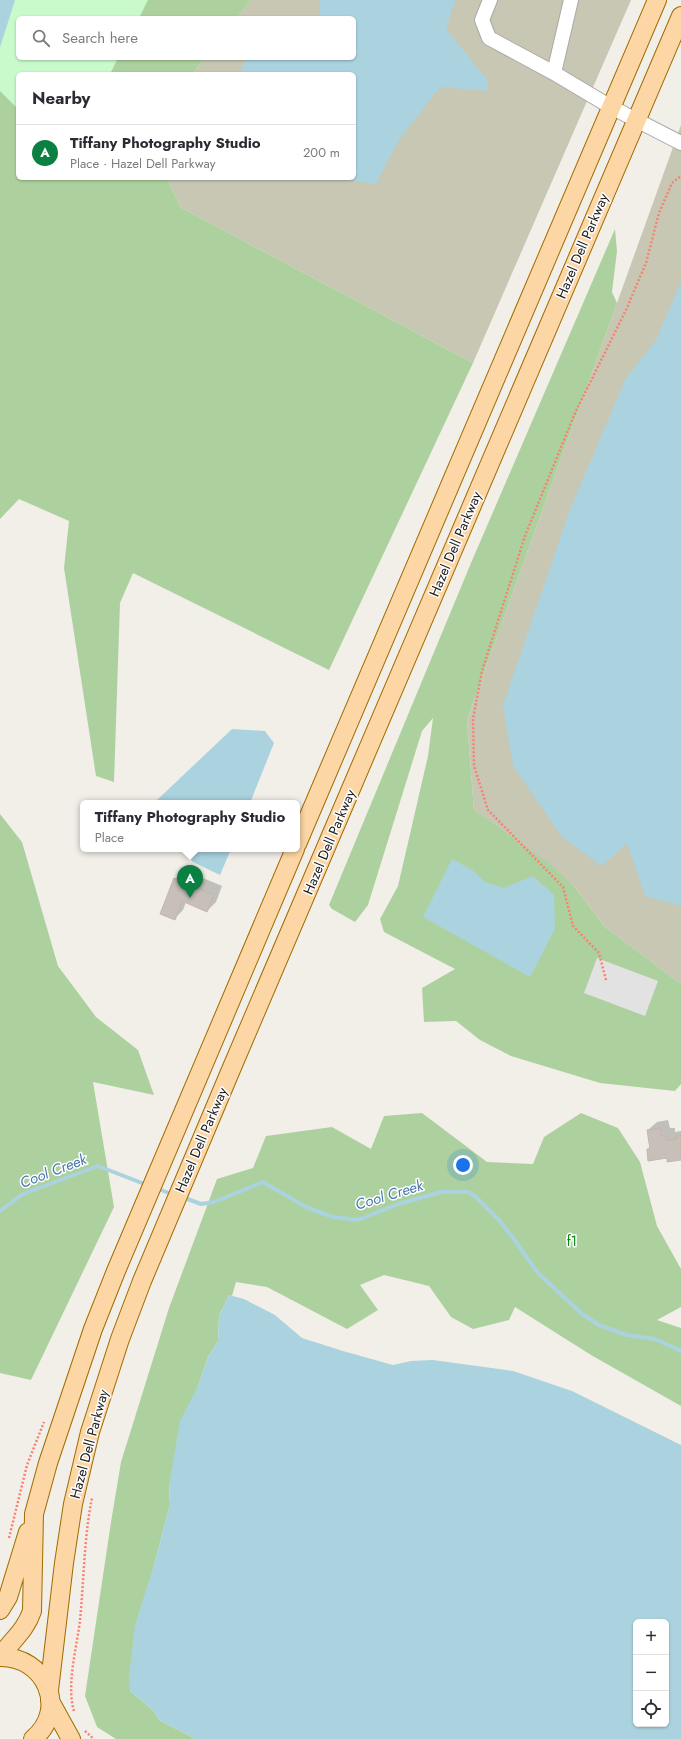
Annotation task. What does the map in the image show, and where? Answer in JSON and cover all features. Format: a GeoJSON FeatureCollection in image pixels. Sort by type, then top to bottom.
{"type":"FeatureCollection","features":[{"type":"Feature","properties":{"kind":"main road","name":"Hazel Dell Parkway"},"geometry":{"type":"LineString","coordinates":[[300,837],[657,0]]}},
{"type":"Feature","properties":{"kind":"main road","name":"Hazel Dell Parkway"},"geometry":{"type":"LineString","coordinates":[[33,1739],[42,1730],[46,1722],[64,1563],[73,1504],[83,1458],[120,1339],[161,1236],[681,16]]}},
{"type":"Feature","properties":{"kind":"main road","name":"Hazel Dell Parkway"},"geometry":{"type":"LineString","coordinates":[[0,1657],[7,1646],[27,1624],[32,1611],[34,1514],[48,1463],[93,1329],[135,1225],[294,852]]}},
{"type":"Feature","properties":{"kind":"main road"},"geometry":{"type":"LineString","coordinates":[[0,1610],[6,1602],[34,1514]]}},
{"type":"Feature","properties":{"kind":"main road"},"geometry":{"type":"LineString","coordinates":[[0,1657],[19,1659],[30,1665],[44,1679],[50,1696],[76,1732]]}},
{"type":"Feature","properties":{"kind":"lane"},"geometry":{"type":"LineString","coordinates":[[490,0],[482,20],[489,38],[554,73],[611,107],[681,143]]}},
{"type":"Feature","properties":{"kind":"lane"},"geometry":{"type":"LineString","coordinates":[[554,73],[571,0]]}},
{"type":"Feature","properties":{"kind":"path"},"geometry":{"type":"LineString","coordinates":[[606,980],[599,953],[573,926],[563,887],[488,810],[474,766],[473,719],[482,671],[524,536],[575,413],[626,310],[646,263],[659,213],[672,183],[681,176]]}},
{"type":"Feature","properties":{"kind":"path"},"geometry":{"type":"LineString","coordinates":[[75,1713],[72,1699],[72,1684],[78,1642],[92,1494]]}},
{"type":"Feature","properties":{"kind":"path"},"geometry":{"type":"LineString","coordinates":[[76,1732],[94,1739]]}},
{"type":"Feature","properties":{"kind":"shaded area"},"geometry":{"type":"Polygon","coordinates":[[[251,0],[631,0],[473,363],[180,207],[168,180],[356,180],[356,72],[194,72],[203,60],[356,60],[356,16],[239,16],[251,0]]]}},
{"type":"Feature","properties":{"kind":"shaded area"},"geometry":{"type":"Polygon","coordinates":[[[681,125],[681,984],[604,926],[574,886],[474,810],[467,720],[681,125]]]}},
{"type":"Feature","properties":{"kind":"shaded area"},"geometry":{"type":"Polygon","coordinates":[[[597,958],[658,981],[645,1016],[584,993],[597,958]]]}},
{"type":"Feature","properties":{"kind":"green space"},"geometry":{"type":"Polygon","coordinates":[[[15,0],[251,0],[239,16],[16,16],[16,60],[203,60],[194,72],[16,72],[16,180],[168,180],[180,207],[473,363],[329,670],[133,573],[120,603],[114,782],[96,776],[64,568],[69,521],[19,499],[0,519],[0,47],[15,0]]]}},
{"type":"Feature","properties":{"kind":"green space"},"geometry":{"type":"Polygon","coordinates":[[[15,0],[148,0],[140,16],[16,16],[16,60],[117,60],[111,72],[16,72],[16,107],[0,91],[0,47],[15,0]]]}},
{"type":"Feature","properties":{"kind":"green space"},"geometry":{"type":"Polygon","coordinates":[[[615,229],[617,251],[612,292],[617,303],[467,720],[474,810],[550,864],[574,886],[604,926],[681,984],[681,1084],[675,1091],[600,1083],[511,1056],[480,1040],[456,1021],[424,1022],[422,988],[455,969],[384,932],[380,919],[398,886],[428,756],[433,718],[422,731],[368,905],[355,922],[332,909],[329,905],[471,563],[615,229]]]}},
{"type":"Feature","properties":{"kind":"green space"},"geometry":{"type":"Polygon","coordinates":[[[0,814],[22,842],[58,966],[96,1017],[138,1050],[154,1095],[93,1082],[114,1207],[31,1380],[0,1373],[0,814]]]}},
{"type":"Feature","properties":{"kind":"green space","name":"f1"},"geometry":{"type":"Polygon","coordinates":[[[422,1113],[487,1162],[533,1164],[544,1137],[581,1113],[618,1128],[640,1162],[657,1226],[681,1269],[681,1307],[657,1320],[681,1328],[681,1406],[591,1355],[515,1307],[509,1320],[473,1329],[451,1317],[429,1286],[384,1275],[360,1285],[378,1310],[347,1329],[267,1287],[236,1282],[232,1296],[229,1295],[219,1316],[218,1341],[208,1357],[198,1386],[169,1486],[170,1505],[154,1565],[130,1691],[154,1711],[159,1720],[196,1739],[116,1739],[97,1727],[85,1696],[121,1462],[169,1308],[217,1179],[253,1168],[266,1136],[332,1127],[371,1149],[384,1116],[422,1113]]]}},
{"type":"Feature","properties":{"kind":"water"},"geometry":{"type":"Polygon","coordinates":[[[0,0],[15,0],[0,47],[0,0]]]}},
{"type":"Feature","properties":{"kind":"water"},"geometry":{"type":"Polygon","coordinates":[[[320,0],[455,0],[446,29],[488,81],[488,91],[440,87],[399,140],[376,184],[347,180],[356,180],[356,72],[241,72],[246,60],[356,60],[356,16],[320,16],[320,0]]]}},
{"type":"Feature","properties":{"kind":"water"},"geometry":{"type":"Polygon","coordinates":[[[681,282],[681,906],[645,896],[627,843],[602,866],[562,837],[513,766],[503,706],[569,512],[626,378],[656,340],[681,282]]]}},
{"type":"Feature","properties":{"kind":"water"},"geometry":{"type":"Polygon","coordinates":[[[232,729],[265,731],[274,743],[251,800],[157,800],[232,729]]]}},
{"type":"Feature","properties":{"kind":"water"},"geometry":{"type":"Polygon","coordinates":[[[185,852],[230,852],[220,875],[193,862],[185,852]]]}},
{"type":"Feature","properties":{"kind":"water"},"geometry":{"type":"Polygon","coordinates":[[[452,859],[471,869],[485,882],[504,888],[533,876],[554,895],[555,929],[530,977],[423,917],[452,859]]]}},
{"type":"Feature","properties":{"kind":"water"},"geometry":{"type":"Polygon","coordinates":[[[229,1295],[244,1299],[275,1315],[302,1338],[393,1365],[411,1361],[433,1360],[513,1371],[572,1391],[681,1445],[681,1739],[196,1739],[159,1720],[154,1711],[130,1691],[129,1677],[135,1625],[154,1565],[170,1505],[169,1486],[180,1421],[198,1386],[208,1357],[218,1341],[219,1316],[229,1295]]]}},
{"type":"Feature","properties":{"kind":"building"},"geometry":{"type":"Polygon","coordinates":[[[174,878],[214,895],[207,912],[182,901],[175,920],[160,914],[174,878]]]}},
{"type":"Feature","properties":{"kind":"building"},"geometry":{"type":"Polygon","coordinates":[[[660,1128],[661,1136],[666,1136],[667,1140],[677,1139],[676,1136],[681,1135],[681,1160],[667,1162],[667,1158],[648,1161],[647,1149],[650,1149],[647,1130],[660,1128]]]}},
{"type":"Feature","properties":{"kind":"waterway","name":"Cool Creek"},"geometry":{"type":"LineString","coordinates":[[0,1211],[23,1194],[98,1166],[147,1185]]}},
{"type":"Feature","properties":{"kind":"waterway","name":"Cool Creek"},"geometry":{"type":"LineString","coordinates":[[182,1197],[201,1204],[214,1202],[263,1182],[306,1207],[333,1217],[358,1220],[398,1204],[441,1192],[469,1192],[498,1219],[537,1272],[582,1314],[599,1325],[626,1335],[655,1339],[681,1351]]}},
{"type":"Feature","properties":{"kind":"waterway","name":"Cool Creek"},"geometry":{"type":"LineString","coordinates":[[156,1188],[174,1195]]}},
{"type":"Feature","properties":{"kind":"place","name":"Tiffany Photography Studio"},"geometry":{"type":"Point","coordinates":[190,898]}}]}
